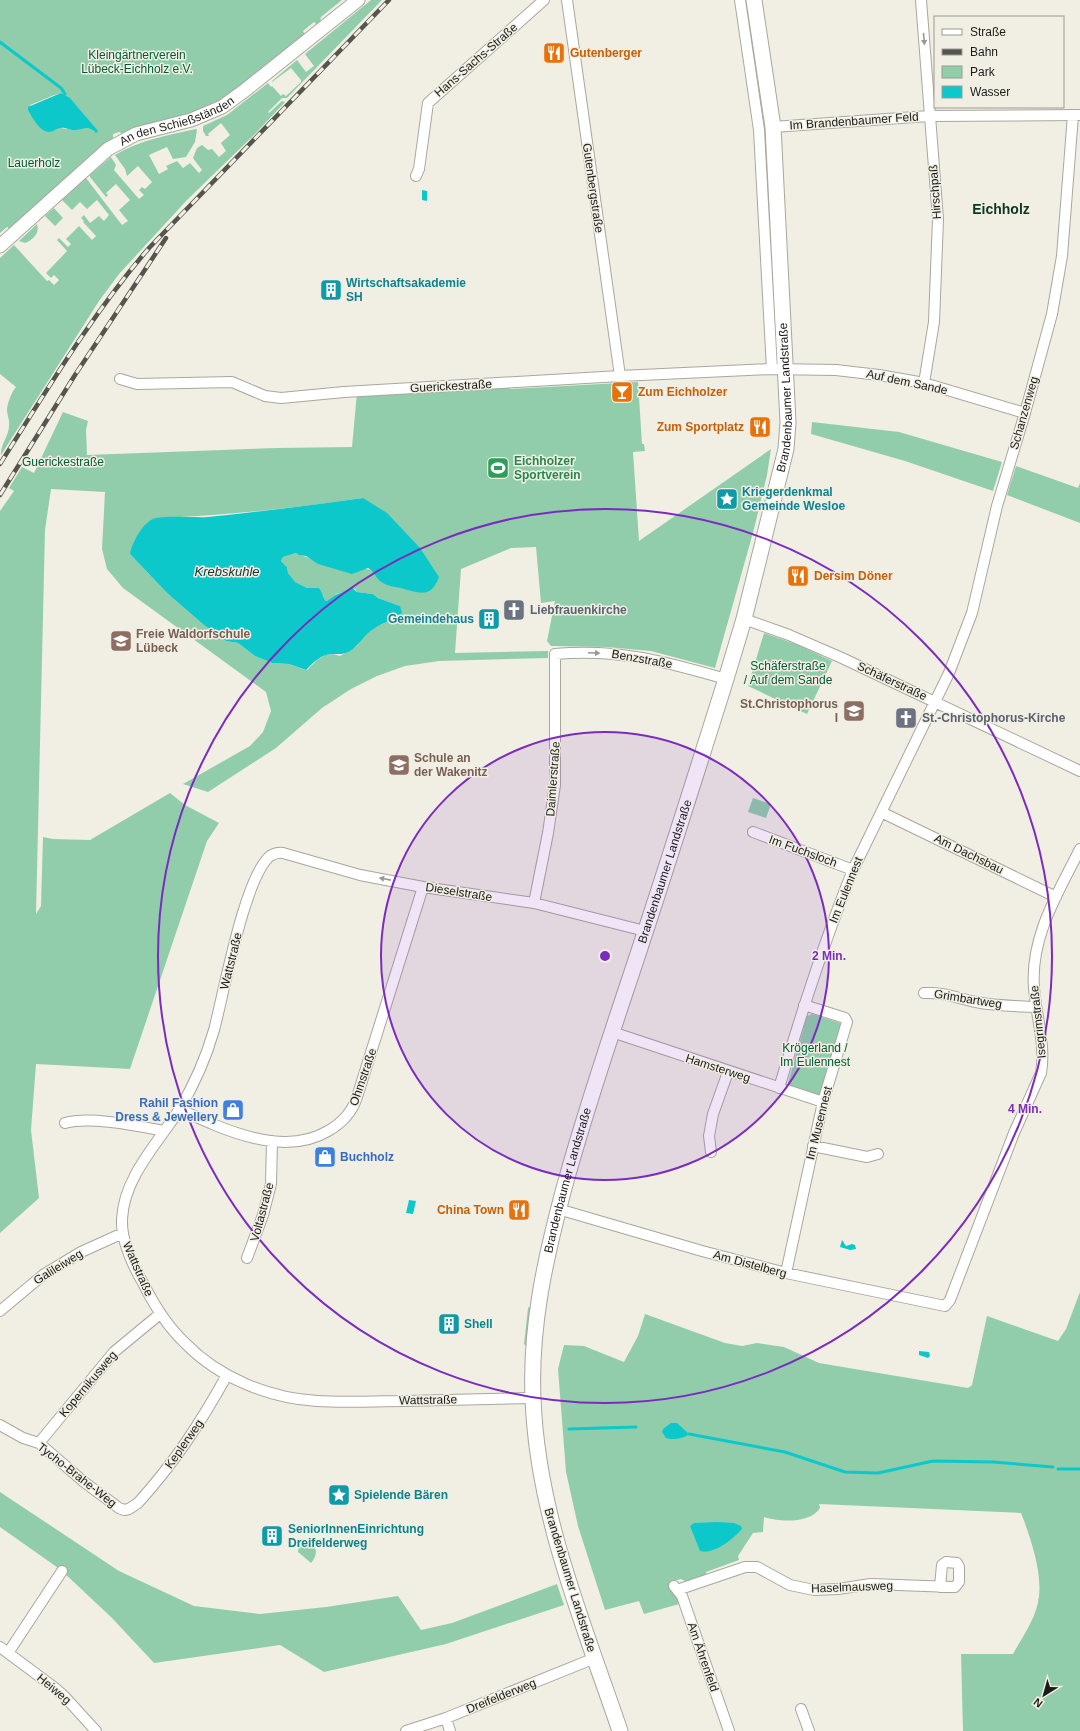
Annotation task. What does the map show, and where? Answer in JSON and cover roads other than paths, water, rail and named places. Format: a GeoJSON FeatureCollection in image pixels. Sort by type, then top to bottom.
{"type":"FeatureCollection","features":[{"type":"Feature","properties":{"kind":"main road","name":"Brandenbaumer Landstraße"},"geometry":{"type":"LineString","coordinates":[[620,1731],[571,1591],[552,1529],[539,1463],[533,1398],[533,1343],[538,1295],[558,1209],[612,1032],[744,619],[787,444],[788,422],[779,369],[773,127],[754,0]]}},
{"type":"Feature","properties":{"kind":"street","name":"An den Schießständen"},"geometry":{"type":"LineString","coordinates":[[0,246],[108,149],[136,134],[191,120],[222,107],[358,0]]}},
{"type":"Feature","properties":{"kind":"street","name":"Hans-Sachs-Straße"},"geometry":{"type":"LineString","coordinates":[[416,176],[419,169],[428,103],[544,0]]}},
{"type":"Feature","properties":{"kind":"street","name":"Gutenbergstraße"},"geometry":{"type":"LineString","coordinates":[[567,0],[620,376]]}},
{"type":"Feature","properties":{"kind":"street","name":"Brandenbaumer Landstraße"},"geometry":{"type":"LineString","coordinates":[[740,0],[759,130],[779,369]]}},
{"type":"Feature","properties":{"kind":"street","name":"Hirschpaß"},"geometry":{"type":"LineString","coordinates":[[921,0],[938,219],[934,322],[924,383]]}},
{"type":"Feature","properties":{"kind":"street","name":"Im Brandenbaumer Feld"},"geometry":{"type":"LineString","coordinates":[[773,127],[929,116],[1076,115]]}},
{"type":"Feature","properties":{"kind":"street","name":"Schanzenweg"},"geometry":{"type":"LineString","coordinates":[[935,701],[960,647],[972,613],[980,586],[997,506],[1025,414],[1052,314],[1062,256],[1076,115]]}},
{"type":"Feature","properties":{"kind":"street","name":"Guerickestraße"},"geometry":{"type":"LineString","coordinates":[[120,379],[137,384],[232,382],[265,396],[281,398],[344,392],[620,376],[779,369]]}},
{"type":"Feature","properties":{"kind":"street","name":"Auf dem Sande"},"geometry":{"type":"LineString","coordinates":[[779,369],[836,370],[879,375],[924,383],[1025,414]]}},
{"type":"Feature","properties":{"kind":"street","name":"Schäferstraße"},"geometry":{"type":"LineString","coordinates":[[744,619],[789,635],[935,701],[1080,771]]}},
{"type":"Feature","properties":{"kind":"street","name":"Benzstraße"},"geometry":{"type":"LineString","coordinates":[[555,654],[602,653],[644,657],[726,679]]}},
{"type":"Feature","properties":{"kind":"street","name":"Daimlerstraße"},"geometry":{"type":"LineString","coordinates":[[534,904],[548,833],[555,785],[555,654]]}},
{"type":"Feature","properties":{"kind":"street","name":"Im Eulennest"},"geometry":{"type":"LineString","coordinates":[[779,1088],[824,944],[853,870],[935,701]]}},
{"type":"Feature","properties":{"kind":"street","name":"Am Dachsbau"},"geometry":{"type":"LineString","coordinates":[[881,812],[1056,897]]}},
{"type":"Feature","properties":{"kind":"street","name":"Im Fuchsloch"},"geometry":{"type":"LineString","coordinates":[[753,832],[853,870]]}},
{"type":"Feature","properties":{"kind":"street","name":"Isegrimstraße"},"geometry":{"type":"LineString","coordinates":[[945,1306],[950,1300],[1014,1133],[1041,1073],[1043,1064],[1042,1047],[1034,989],[1034,960],[1041,931],[1080,849]]}},
{"type":"Feature","properties":{"kind":"street","name":"Dieselstraße"},"geometry":{"type":"LineString","coordinates":[[273,854],[283,853],[360,874],[423,887],[534,904],[645,931]]}},
{"type":"Feature","properties":{"kind":"street","name":"Wattstraße"},"geometry":{"type":"LineString","coordinates":[[273,854],[265,863],[251,893],[238,933],[209,1046],[179,1109],[132,1182],[126,1200],[122,1217],[122,1234],[137,1274],[160,1314],[186,1345],[198,1356],[227,1375],[245,1384],[278,1395],[317,1402],[533,1398]]}},
{"type":"Feature","properties":{"kind":"street","name":"Ohmstraße"},"geometry":{"type":"LineString","coordinates":[[179,1109],[219,1127],[272,1142],[312,1139],[324,1134],[344,1120],[354,1106],[423,887]]}},
{"type":"Feature","properties":{"kind":"street","name":"Grimbartweg"},"geometry":{"type":"LineString","coordinates":[[924,993],[949,994],[976,1002],[991,1004],[1036,1007]]}},
{"type":"Feature","properties":{"kind":"street","name":"Im Musennest"},"geometry":{"type":"LineString","coordinates":[[786,1273],[823,1102],[847,1020],[804,1005]]}},
{"type":"Feature","properties":{"kind":"street","name":"Hamsterweg"},"geometry":{"type":"LineString","coordinates":[[612,1032],[728,1072],[823,1102]]}},
{"type":"Feature","properties":{"kind":"street"},"geometry":{"type":"LineString","coordinates":[[711,1152],[709,1136],[713,1114],[728,1072]]}},
{"type":"Feature","properties":{"kind":"street"},"geometry":{"type":"LineString","coordinates":[[65,1123],[75,1120],[114,1123],[164,1131]]}},
{"type":"Feature","properties":{"kind":"street","name":"Voltastraße"},"geometry":{"type":"LineString","coordinates":[[247,1258],[254,1244],[271,1184],[272,1142]]}},
{"type":"Feature","properties":{"kind":"street"},"geometry":{"type":"LineString","coordinates":[[813,1146],[868,1157],[878,1154]]}},
{"type":"Feature","properties":{"kind":"street","name":"Am Distelberg"},"geometry":{"type":"LineString","coordinates":[[558,1209],[702,1251],[786,1273],[945,1306]]}},
{"type":"Feature","properties":{"kind":"street","name":"Galileiweg"},"geometry":{"type":"LineString","coordinates":[[0,1311],[43,1275],[81,1252],[122,1234]]}},
{"type":"Feature","properties":{"kind":"street","name":"Kopernikusweg"},"geometry":{"type":"LineString","coordinates":[[39,1443],[114,1352],[160,1314]]}},
{"type":"Feature","properties":{"kind":"street","name":"Keplerweg"},"geometry":{"type":"LineString","coordinates":[[133,1507],[158,1481],[182,1450],[205,1414],[227,1375]]}},
{"type":"Feature","properties":{"kind":"street","name":"Tycho-Brahe-Weg"},"geometry":{"type":"LineString","coordinates":[[0,1425],[23,1438],[39,1443],[84,1482],[119,1508],[124,1510],[133,1507]]}},
{"type":"Feature","properties":{"kind":"street","name":"Haselmausweg"},"geometry":{"type":"LineString","coordinates":[[675,1587],[745,1567],[757,1567],[790,1585],[814,1590],[838,1590],[871,1584],[940,1587]]}},
{"type":"Feature","properties":{"kind":"street","name":"Heiweg"},"geometry":{"type":"LineString","coordinates":[[62,1571],[4,1650],[65,1696],[96,1731]]}},
{"type":"Feature","properties":{"kind":"street","name":"Am Ährenfeld"},"geometry":{"type":"LineString","coordinates":[[675,1587],[682,1596],[729,1731]]}},
{"type":"Feature","properties":{"kind":"street","name":"Dreifelderweg"},"geometry":{"type":"LineString","coordinates":[[406,1731],[446,1718],[595,1658]]}},
{"type":"Feature","properties":{"kind":"street"},"geometry":{"type":"LineString","coordinates":[[801,1709],[809,1731]]}},
{"type":"Feature","properties":{"kind":"street"},"geometry":{"type":"LineString","coordinates":[[446,1718],[450,1731]]}},
{"type":"Feature","properties":{"kind":"water"},"geometry":{"type":"Polygon","coordinates":[[[61,93],[70,98],[98,131],[96,133],[86,128],[74,130],[61,128],[49,132],[42,130],[39,127],[28,110],[28,107],[61,93]]]}},
{"type":"Feature","properties":{"kind":"water"},"geometry":{"type":"Polygon","coordinates":[[[422,190],[427,191],[427,201],[422,200],[422,190]]]}},
{"type":"Feature","properties":{"kind":"water","name":"Krebskuhle"},"geometry":{"type":"Polygon","coordinates":[[[363,498],[387,513],[420,548],[439,577],[432,589],[424,593],[419,593],[385,584],[381,582],[368,568],[352,574],[318,564],[306,556],[296,553],[283,557],[281,561],[287,567],[288,573],[295,582],[307,588],[319,588],[326,601],[351,587],[357,592],[373,594],[378,598],[400,606],[402,613],[396,618],[371,630],[357,646],[350,651],[343,654],[328,654],[318,659],[306,670],[289,664],[272,663],[255,656],[238,643],[226,641],[204,625],[168,594],[130,554],[135,539],[141,529],[153,519],[171,517],[208,517],[363,498]]]}},
{"type":"Feature","properties":{"kind":"water"},"geometry":{"type":"Polygon","coordinates":[[[409,1200],[416,1201],[413,1214],[406,1213],[409,1200]]]}},
{"type":"Feature","properties":{"kind":"water"},"geometry":{"type":"Polygon","coordinates":[[[842,1240],[846,1246],[852,1244],[855,1245],[856,1249],[850,1250],[840,1247],[842,1240]]]}},
{"type":"Feature","properties":{"kind":"water"},"geometry":{"type":"Polygon","coordinates":[[[919,1351],[929,1352],[930,1356],[928,1358],[919,1355],[919,1351]]]}},
{"type":"Feature","properties":{"kind":"water"},"geometry":{"type":"Polygon","coordinates":[[[671,1423],[677,1423],[689,1434],[678,1439],[666,1438],[662,1432],[663,1429],[671,1423]]]}},
{"type":"Feature","properties":{"kind":"water"},"geometry":{"type":"Polygon","coordinates":[[[694,1523],[734,1523],[741,1526],[742,1529],[723,1545],[711,1551],[700,1551],[690,1526],[694,1523]]]}},
{"type":"Feature","properties":{"kind":"waterway"},"geometry":{"type":"LineString","coordinates":[[0,42],[61,88],[65,94]]}},
{"type":"Feature","properties":{"kind":"waterway"},"geometry":{"type":"LineString","coordinates":[[569,1429],[636,1427]]}},
{"type":"Feature","properties":{"kind":"waterway"},"geometry":{"type":"LineString","coordinates":[[689,1434],[785,1452],[845,1472],[878,1473],[933,1461],[993,1462],[1053,1467]]}},
{"type":"Feature","properties":{"kind":"waterway"},"geometry":{"type":"LineString","coordinates":[[1058,1469],[1080,1469]]}},
{"type":"Feature","properties":{"kind":"railway"},"geometry":{"type":"LineString","coordinates":[[0,464],[89,326],[128,273],[149,248],[389,0]]}},
{"type":"Feature","properties":{"kind":"railway"},"geometry":{"type":"LineString","coordinates":[[0,495],[75,375],[166,238]]}},
{"type":"Feature","properties":{"kind":"place","name":"Gutenberger"},"geometry":{"type":"Point","coordinates":[554,53]}},
{"type":"Feature","properties":{"kind":"place","name":"Wirtschaftsakademie SH"},"geometry":{"type":"Point","coordinates":[331,290]}},
{"type":"Feature","properties":{"kind":"place","name":"Zum Eichholzer"},"geometry":{"type":"Point","coordinates":[622,392]}},
{"type":"Feature","properties":{"kind":"place","name":"Zum Sportplatz"},"geometry":{"type":"Point","coordinates":[760,427]}},
{"type":"Feature","properties":{"kind":"place","name":"Eichholzer Sportverein"},"geometry":{"type":"Point","coordinates":[498,468]}},
{"type":"Feature","properties":{"kind":"place","name":"Kriegerdenkmal Gemeinde Wesloe"},"geometry":{"type":"Point","coordinates":[727,499]}},
{"type":"Feature","properties":{"kind":"place","name":"Dersim Döner"},"geometry":{"type":"Point","coordinates":[798,576]}},
{"type":"Feature","properties":{"kind":"place","name":"Liebfrauenkirche"},"geometry":{"type":"Point","coordinates":[514,610]}},
{"type":"Feature","properties":{"kind":"place","name":"Gemeindehaus"},"geometry":{"type":"Point","coordinates":[489,619]}},
{"type":"Feature","properties":{"kind":"place","name":"Freie Waldorfschule Lübeck"},"geometry":{"type":"Point","coordinates":[121,641]}},
{"type":"Feature","properties":{"kind":"place","name":"St.Christophorus I"},"geometry":{"type":"Point","coordinates":[854,711]}},
{"type":"Feature","properties":{"kind":"place","name":"St.-Christophorus-Kirche"},"geometry":{"type":"Point","coordinates":[906,718]}},
{"type":"Feature","properties":{"kind":"place","name":"Schule an der Wakenitz"},"geometry":{"type":"Point","coordinates":[399,765]}},
{"type":"Feature","properties":{"kind":"place","name":"Rahil Fashion Dress & Jewellery"},"geometry":{"type":"Point","coordinates":[233,1110]}},
{"type":"Feature","properties":{"kind":"place","name":"Buchholz"},"geometry":{"type":"Point","coordinates":[325,1157]}},
{"type":"Feature","properties":{"kind":"place","name":"China Town"},"geometry":{"type":"Point","coordinates":[519,1210]}},
{"type":"Feature","properties":{"kind":"place","name":"Shell"},"geometry":{"type":"Point","coordinates":[449,1324]}},
{"type":"Feature","properties":{"kind":"place","name":"Spielende Bären"},"geometry":{"type":"Point","coordinates":[339,1495]}},
{"type":"Feature","properties":{"kind":"place","name":"SeniorInnenEinrichtung Dreifelderweg"},"geometry":{"type":"Point","coordinates":[272,1536]}},
{"type":"Feature","properties":{"kind":"district","name":"Eichholz"},"geometry":{"type":"Point","coordinates":[1001,209]}},
{"type":"Feature","properties":{"kind":"park label","name":"Kleingärtnerverein Lübeck-Eichholz e.V."},"geometry":{"type":"Point","coordinates":[137,62]}},
{"type":"Feature","properties":{"kind":"park label","name":"Lauerholz"},"geometry":{"type":"Point","coordinates":[34,163]}},
{"type":"Feature","properties":{"kind":"park label","name":"Schäferstraße / Auf dem Sande"},"geometry":{"type":"Point","coordinates":[788,673]}},
{"type":"Feature","properties":{"kind":"park label","name":"Krögerland / Im Eulennest"},"geometry":{"type":"Point","coordinates":[815,1055]}}]}
